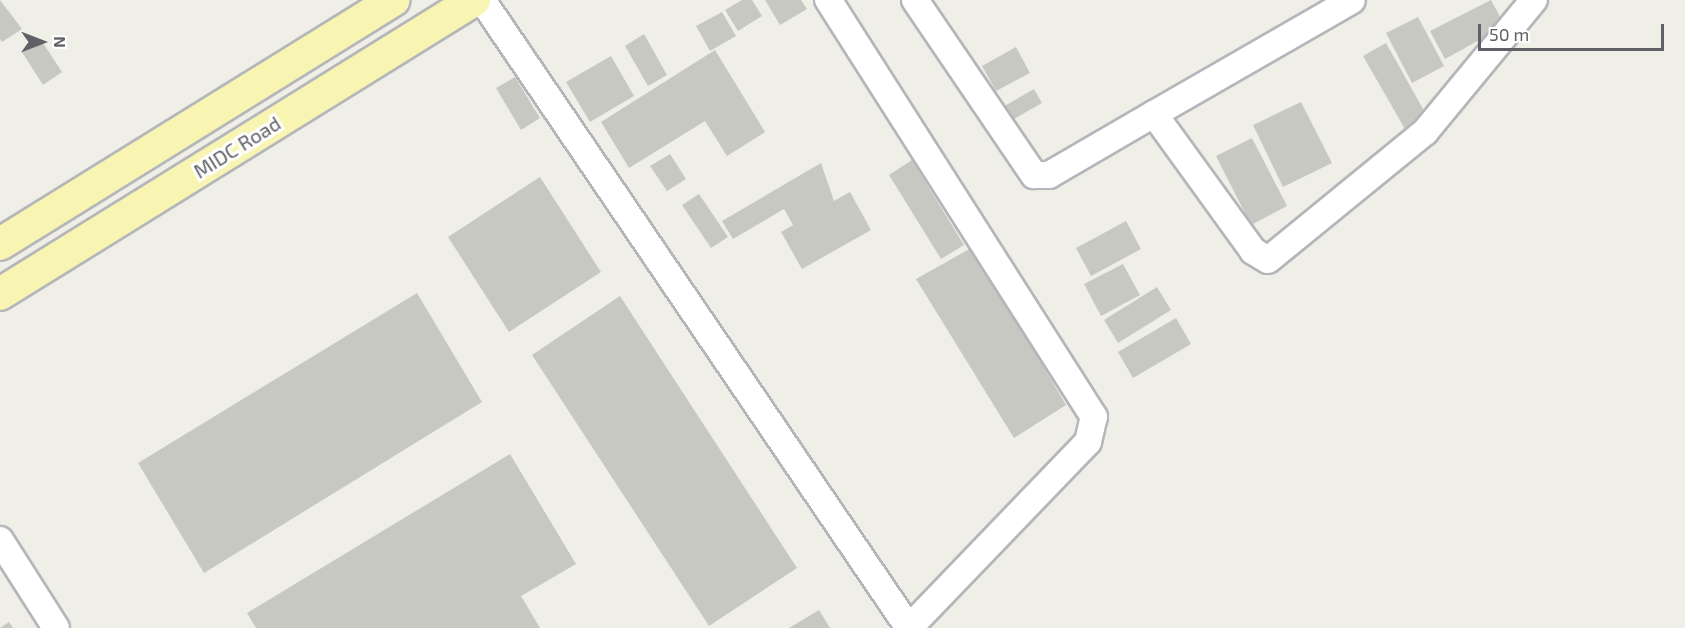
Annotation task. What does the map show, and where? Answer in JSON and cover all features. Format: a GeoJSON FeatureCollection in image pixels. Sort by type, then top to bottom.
{"type":"FeatureCollection","features":[{"type":"Feature","properties":{"kind":"main road"},"geometry":{"type":"LineString","coordinates":[[0,244],[393,0]]}},
{"type":"Feature","properties":{"kind":"main road","name":"MIDC Road"},"geometry":{"type":"LineString","coordinates":[[0,294],[474,0]]}},
{"type":"Feature","properties":{"kind":"street"},"geometry":{"type":"LineString","coordinates":[[482,0],[909,628],[1088,442],[1094,417],[828,0]]}},
{"type":"Feature","properties":{"kind":"street"},"geometry":{"type":"LineString","coordinates":[[915,0],[1034,175],[1049,175],[1352,0]]}},
{"type":"Feature","properties":{"kind":"street"},"geometry":{"type":"LineString","coordinates":[[1154,114],[1253,251],[1268,260],[1425,132],[1534,0]]}},
{"type":"Feature","properties":{"kind":"street"},"geometry":{"type":"LineString","coordinates":[[0,540],[56,628]]}},
{"type":"Feature","properties":{"kind":"building"},"geometry":{"type":"Polygon","coordinates":[[[0,0],[22,29],[2,42],[0,39],[0,0]]]}},
{"type":"Feature","properties":{"kind":"building"},"geometry":{"type":"Polygon","coordinates":[[[742,0],[752,0],[762,16],[738,31],[725,10],[742,0]]]}},
{"type":"Feature","properties":{"kind":"building"},"geometry":{"type":"Polygon","coordinates":[[[765,0],[801,0],[807,9],[780,25],[765,0]]]}},
{"type":"Feature","properties":{"kind":"building"},"geometry":{"type":"Polygon","coordinates":[[[1491,0],[1505,26],[1445,59],[1430,31],[1491,0]]]}},
{"type":"Feature","properties":{"kind":"building"},"geometry":{"type":"Polygon","coordinates":[[[722,12],[736,36],[710,51],[696,26],[722,12]]]}},
{"type":"Feature","properties":{"kind":"building"},"geometry":{"type":"Polygon","coordinates":[[[1418,17],[1444,66],[1412,83],[1386,33],[1418,17]]]}},
{"type":"Feature","properties":{"kind":"building"},"geometry":{"type":"Polygon","coordinates":[[[644,34],[667,75],[648,86],[625,46],[644,34]]]}},
{"type":"Feature","properties":{"kind":"building"},"geometry":{"type":"Polygon","coordinates":[[[41,40],[62,72],[43,85],[22,52],[41,40]]]}},
{"type":"Feature","properties":{"kind":"building"},"geometry":{"type":"Polygon","coordinates":[[[1386,43],[1427,116],[1405,129],[1363,56],[1386,43]]]}},
{"type":"Feature","properties":{"kind":"building"},"geometry":{"type":"Polygon","coordinates":[[[1016,47],[1030,73],[996,91],[982,66],[1016,47]]]}},
{"type":"Feature","properties":{"kind":"building"},"geometry":{"type":"Polygon","coordinates":[[[715,50],[765,132],[727,156],[705,121],[629,168],[601,122],[715,50]]]}},
{"type":"Feature","properties":{"kind":"building"},"geometry":{"type":"Polygon","coordinates":[[[611,56],[634,96],[590,122],[566,82],[611,56]]]}},
{"type":"Feature","properties":{"kind":"building"},"geometry":{"type":"Polygon","coordinates":[[[515,77],[540,118],[521,130],[496,88],[515,77]]]}},
{"type":"Feature","properties":{"kind":"building"},"geometry":{"type":"Polygon","coordinates":[[[1034,89],[1042,103],[1007,123],[999,109],[1034,89]]]}},
{"type":"Feature","properties":{"kind":"building"},"geometry":{"type":"Polygon","coordinates":[[[1301,102],[1332,163],[1283,187],[1253,125],[1301,102]]]}},
{"type":"Feature","properties":{"kind":"building"},"geometry":{"type":"Polygon","coordinates":[[[1252,138],[1287,206],[1251,225],[1216,156],[1252,138]]]}},
{"type":"Feature","properties":{"kind":"building"},"geometry":{"type":"Polygon","coordinates":[[[670,154],[686,179],[667,191],[650,166],[670,154]]]}},
{"type":"Feature","properties":{"kind":"building"},"geometry":{"type":"Polygon","coordinates":[[[912,160],[964,245],[941,259],[889,175],[912,160]]]}},
{"type":"Feature","properties":{"kind":"building"},"geometry":{"type":"Polygon","coordinates":[[[821,163],[834,201],[850,192],[871,230],[802,269],[781,232],[793,225],[784,209],[733,239],[722,221],[821,163]]]}},
{"type":"Feature","properties":{"kind":"building"},"geometry":{"type":"Polygon","coordinates":[[[540,177],[601,272],[509,332],[448,237],[540,177]]]}},
{"type":"Feature","properties":{"kind":"building"},"geometry":{"type":"Polygon","coordinates":[[[699,194],[728,237],[711,248],[682,205],[699,194]]]}},
{"type":"Feature","properties":{"kind":"building"},"geometry":{"type":"Polygon","coordinates":[[[1126,221],[1141,249],[1091,276],[1076,248],[1126,221]]]}},
{"type":"Feature","properties":{"kind":"building"},"geometry":{"type":"Polygon","coordinates":[[[973,247],[1066,405],[1014,438],[916,279],[973,247]]]}},
{"type":"Feature","properties":{"kind":"building"},"geometry":{"type":"Polygon","coordinates":[[[1123,264],[1140,295],[1101,316],[1084,284],[1123,264]]]}},
{"type":"Feature","properties":{"kind":"building"},"geometry":{"type":"Polygon","coordinates":[[[1157,287],[1171,310],[1118,343],[1104,320],[1157,287]]]}},
{"type":"Feature","properties":{"kind":"building"},"geometry":{"type":"Polygon","coordinates":[[[417,293],[482,402],[204,573],[138,463],[417,293]]]}},
{"type":"Feature","properties":{"kind":"building"},"geometry":{"type":"Polygon","coordinates":[[[620,296],[797,568],[709,626],[532,355],[620,296]]]}},
{"type":"Feature","properties":{"kind":"building"},"geometry":{"type":"Polygon","coordinates":[[[1176,318],[1191,344],[1133,378],[1118,352],[1176,318]]]}},
{"type":"Feature","properties":{"kind":"building"},"geometry":{"type":"Polygon","coordinates":[[[510,454],[576,564],[521,596],[540,628],[256,628],[247,613],[510,454]]]}},
{"type":"Feature","properties":{"kind":"building"},"geometry":{"type":"Polygon","coordinates":[[[819,610],[830,628],[789,628],[819,610]]]}},
{"type":"Feature","properties":{"kind":"building"},"geometry":{"type":"Polygon","coordinates":[[[9,622],[13,628],[0,628],[9,622]]]}}]}
